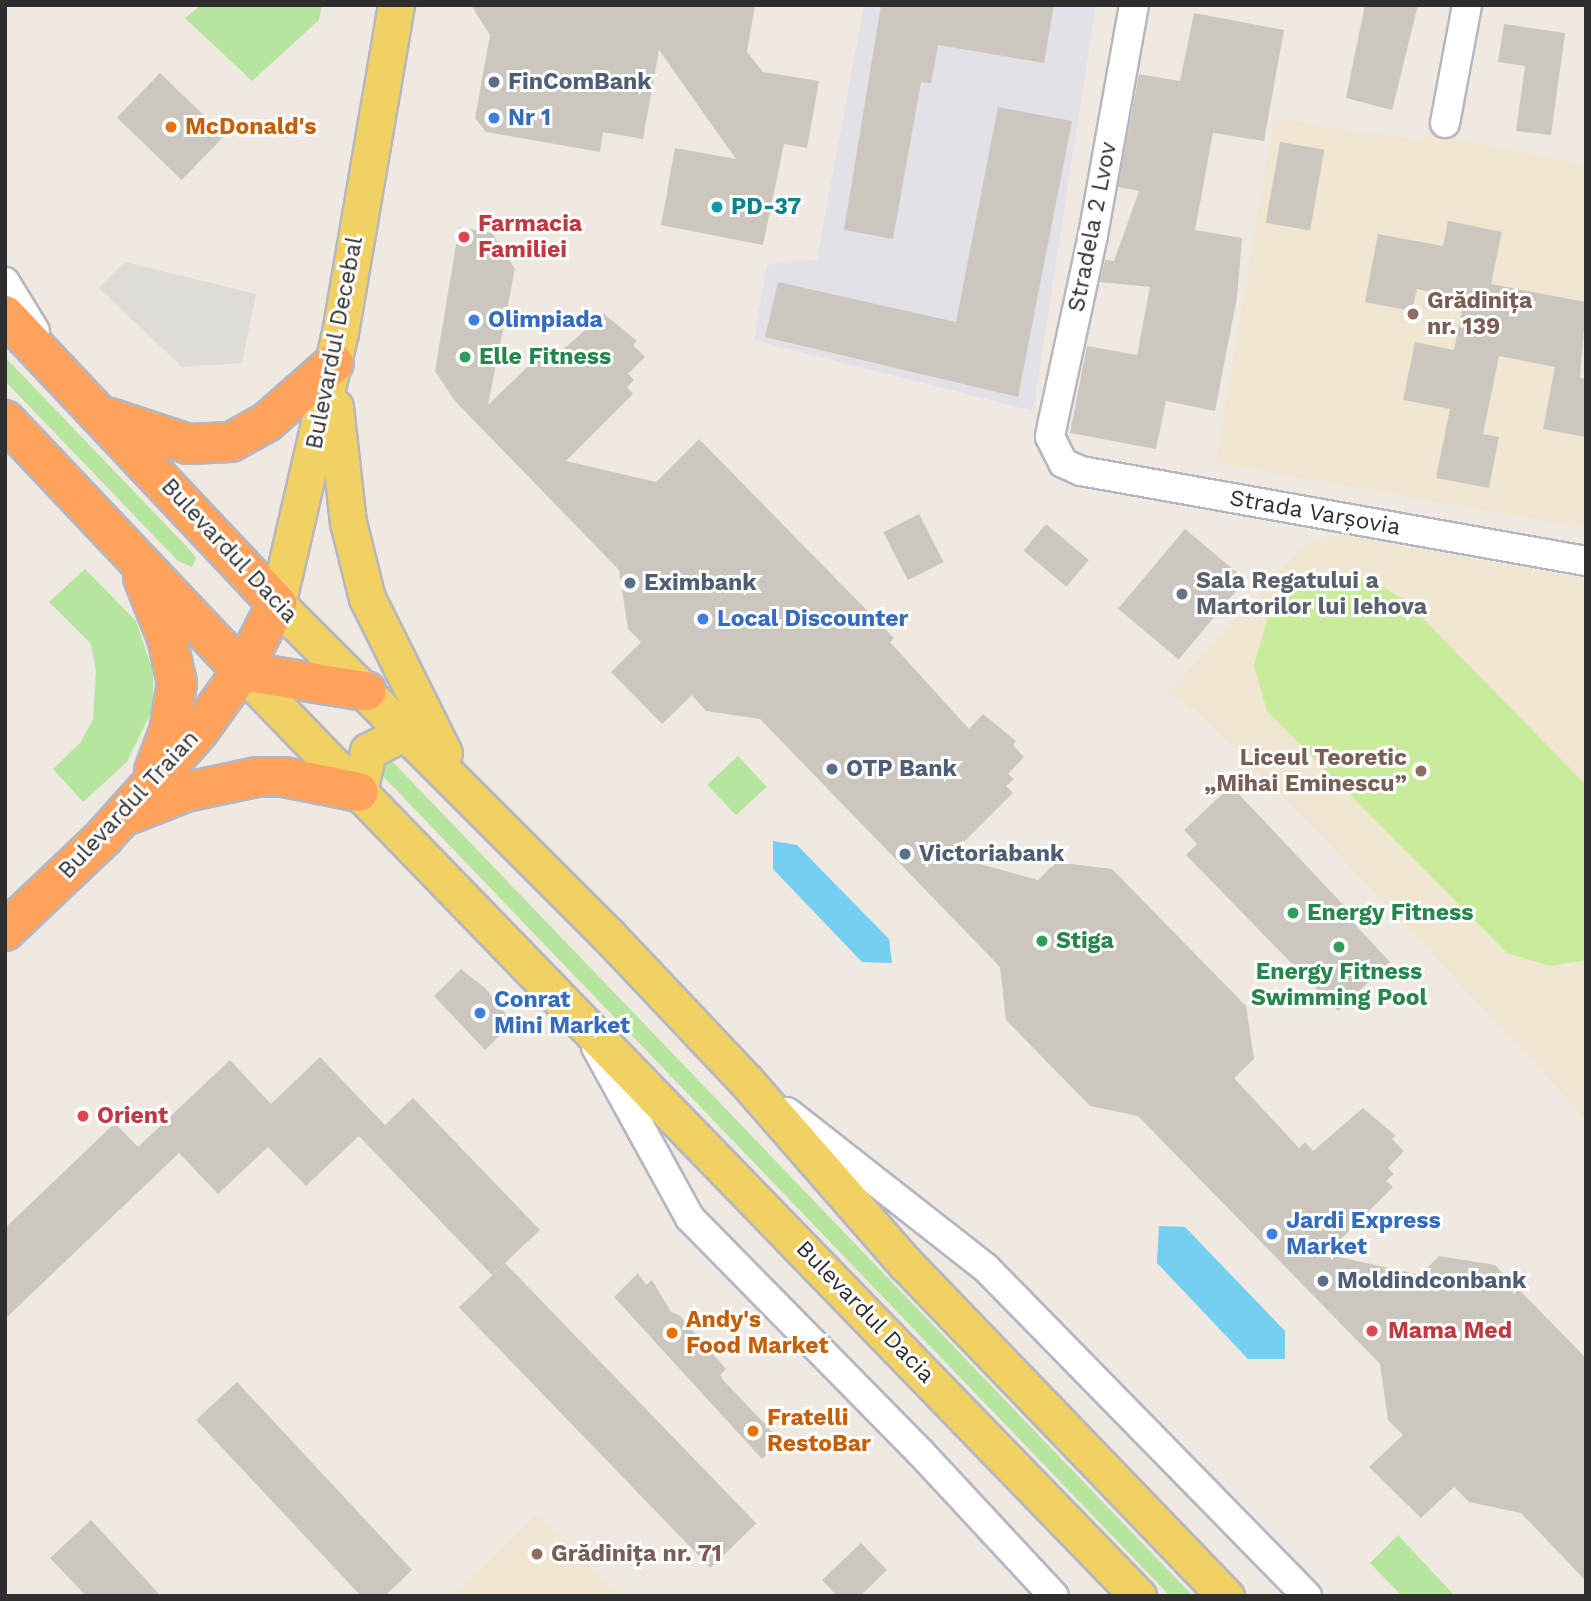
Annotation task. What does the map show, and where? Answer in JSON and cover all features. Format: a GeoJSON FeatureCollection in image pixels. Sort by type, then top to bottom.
{"type":"FeatureCollection","features":[{"type":"Feature","properties":{"kind":"highway","name":"Bulevardul Dacia"},"geometry":{"type":"LineString","coordinates":[[5,314],[102,414],[277,604]]}},
{"type":"Feature","properties":{"kind":"highway"},"geometry":{"type":"LineString","coordinates":[[102,414],[187,444],[231,442],[267,422],[334,363]]}},
{"type":"Feature","properties":{"kind":"highway","name":"Bulevardul Dacia"},"geometry":{"type":"LineString","coordinates":[[5,420],[242,671]]}},
{"type":"Feature","properties":{"kind":"highway"},"geometry":{"type":"LineString","coordinates":[[136,560],[167,638],[177,683],[169,731],[148,789]]}},
{"type":"Feature","properties":{"kind":"highway","name":"Bulevardul Decebal"},"geometry":{"type":"LineString","coordinates":[[242,671],[277,604]]}},
{"type":"Feature","properties":{"kind":"highway"},"geometry":{"type":"LineString","coordinates":[[242,671],[366,691]]}},
{"type":"Feature","properties":{"kind":"highway","name":"Bulevardul Traian"},"geometry":{"type":"LineString","coordinates":[[5,931],[122,818],[222,702],[242,671]]}},
{"type":"Feature","properties":{"kind":"highway"},"geometry":{"type":"LineString","coordinates":[[122,818],[186,792],[257,777],[284,777],[359,792]]}},
{"type":"Feature","properties":{"kind":"main road","name":"Bulevardul Decebal"},"geometry":{"type":"LineString","coordinates":[[277,604],[334,363],[396,5]]}},
{"type":"Feature","properties":{"kind":"main road"},"geometry":{"type":"LineString","coordinates":[[334,363],[338,464],[367,597],[459,781]]}},
{"type":"Feature","properties":{"kind":"main road","name":"Bulevardul Dacia"},"geometry":{"type":"LineString","coordinates":[[277,604],[459,781],[746,1081],[905,1263],[1226,1596]]}},
{"type":"Feature","properties":{"kind":"main road","name":"Bulevardul Dacia"},"geometry":{"type":"LineString","coordinates":[[242,671],[588,1032],[755,1197],[1138,1596]]}},
{"type":"Feature","properties":{"kind":"main road"},"geometry":{"type":"LineString","coordinates":[[359,792],[368,751],[407,731]]}},
{"type":"Feature","properties":{"kind":"street","name":"Stradela 2 Lvov"},"geometry":{"type":"LineString","coordinates":[[1053,449],[1053,421],[1093,235],[1134,5]]}},
{"type":"Feature","properties":{"kind":"street"},"geometry":{"type":"LineString","coordinates":[[1444,123],[1467,5]]}},
{"type":"Feature","properties":{"kind":"street","name":"Bulevardul Dacia"},"geometry":{"type":"LineString","coordinates":[[5,282],[56,367]]}},
{"type":"Feature","properties":{"kind":"street","name":"Bulevardul Dacia"},"geometry":{"type":"LineString","coordinates":[[5,435],[43,461]]}},
{"type":"Feature","properties":{"kind":"street","name":"Strada Varșovia"},"geometry":{"type":"LineString","coordinates":[[1053,449],[1062,463],[1081,471],[1586,561]]}},
{"type":"Feature","properties":{"kind":"street","name":"Bulevardul Dacia"},"geometry":{"type":"LineString","coordinates":[[588,1032],[690,1218],[921,1453],[1054,1596]]}},
{"type":"Feature","properties":{"kind":"street","name":"Bulevardul Dacia"},"geometry":{"type":"LineString","coordinates":[[746,1081],[986,1268],[1307,1596]]}},
{"type":"Feature","properties":{"kind":"shaded area"},"geometry":{"type":"Polygon","coordinates":[[[864,5],[1096,5],[1033,411],[754,340],[767,265],[817,259],[864,5]]]}},
{"type":"Feature","properties":{"kind":"shaded area","name":"Grădinița nr. 139"},"geometry":{"type":"Polygon","coordinates":[[[1274,118],[1423,141],[1425,132],[1586,164],[1586,528],[1216,463],[1274,118]]]}},
{"type":"Feature","properties":{"kind":"shaded area"},"geometry":{"type":"Polygon","coordinates":[[[125,262],[256,294],[242,363],[182,367],[99,288],[125,262]]]}},
{"type":"Feature","properties":{"kind":"shaded area","name":"Liceul Teoretic „Mihai Eminescu”"},"geometry":{"type":"Polygon","coordinates":[[[1341,535],[1586,579],[1586,1119],[1319,833],[1194,709],[1168,693],[1307,542],[1341,535]]]}},
{"type":"Feature","properties":{"kind":"shaded area","name":"Grădinița nr. 71"},"geometry":{"type":"Polygon","coordinates":[[[539,1513],[618,1596],[453,1596],[539,1513]]]}},
{"type":"Feature","properties":{"kind":"green space"},"geometry":{"type":"Polygon","coordinates":[[[201,5],[322,5],[319,20],[252,81],[185,18],[201,5]]]}},
{"type":"Feature","properties":{"kind":"green space"},"geometry":{"type":"Polygon","coordinates":[[[5,357],[191,551],[196,558],[192,567],[178,561],[5,381],[5,357]]]}},
{"type":"Feature","properties":{"kind":"green space"},"geometry":{"type":"Polygon","coordinates":[[[85,569],[136,621],[153,672],[153,708],[127,762],[83,802],[53,769],[80,743],[93,720],[96,671],[91,644],[49,602],[85,569]]]}},
{"type":"Feature","properties":{"kind":"green space"},"geometry":{"type":"Polygon","coordinates":[[[1344,576],[1375,582],[1405,600],[1586,785],[1586,960],[1550,966],[1507,953],[1267,711],[1254,665],[1268,617],[1293,591],[1327,577],[1344,576]]]}},
{"type":"Feature","properties":{"kind":"green space"},"geometry":{"type":"Polygon","coordinates":[[[738,756],[767,787],[736,815],[707,785],[738,756]]]}},
{"type":"Feature","properties":{"kind":"green space"},"geometry":{"type":"Polygon","coordinates":[[[389,759],[1193,1596],[1170,1596],[377,770],[378,763],[389,759]]]}},
{"type":"Feature","properties":{"kind":"green space"},"geometry":{"type":"Polygon","coordinates":[[[1398,1535],[1455,1596],[1402,1596],[1370,1563],[1398,1535]]]}},
{"type":"Feature","properties":{"kind":"water"},"geometry":{"type":"Polygon","coordinates":[[[773,841],[797,845],[889,939],[892,963],[862,962],[773,869],[773,841]]]}},
{"type":"Feature","properties":{"kind":"water"},"geometry":{"type":"Polygon","coordinates":[[[1159,1226],[1185,1227],[1285,1331],[1285,1359],[1248,1359],[1157,1263],[1159,1226]]]}},
{"type":"Feature","properties":{"kind":"building"},"geometry":{"type":"Polygon","coordinates":[[[471,5],[755,5],[747,52],[763,72],[819,81],[807,148],[784,144],[763,245],[661,225],[675,148],[736,159],[659,50],[643,139],[603,132],[600,152],[486,132],[475,118],[490,35],[471,5]]]}},
{"type":"Feature","properties":{"kind":"building"},"geometry":{"type":"Polygon","coordinates":[[[881,5],[1054,5],[1044,63],[938,45],[931,83],[921,82],[893,239],[844,230],[881,5]]]}},
{"type":"Feature","properties":{"kind":"building"},"geometry":{"type":"Polygon","coordinates":[[[1365,5],[1418,5],[1392,110],[1346,98],[1365,5]]]}},
{"type":"Feature","properties":{"kind":"building"},"geometry":{"type":"Polygon","coordinates":[[[1194,13],[1284,30],[1264,141],[1213,133],[1195,230],[1242,238],[1237,297],[1215,411],[1166,401],[1156,449],[1070,433],[1087,346],[1137,355],[1150,287],[1100,282],[1105,260],[1114,261],[1139,191],[1118,187],[1139,74],[1180,81],[1194,13]]]}},
{"type":"Feature","properties":{"kind":"building"},"geometry":{"type":"Polygon","coordinates":[[[1504,24],[1565,33],[1551,135],[1516,131],[1525,66],[1498,62],[1504,24]]]}},
{"type":"Feature","properties":{"kind":"building"},"geometry":{"type":"Polygon","coordinates":[[[160,73],[225,136],[182,180],[117,118],[160,73]]]}},
{"type":"Feature","properties":{"kind":"building"},"geometry":{"type":"Polygon","coordinates":[[[998,107],[1072,121],[1018,397],[765,337],[778,282],[956,322],[998,107]]]}},
{"type":"Feature","properties":{"kind":"building"},"geometry":{"type":"Polygon","coordinates":[[[1280,142],[1324,150],[1310,231],[1266,223],[1280,142]]]}},
{"type":"Feature","properties":{"kind":"building"},"geometry":{"type":"Polygon","coordinates":[[[1448,221],[1502,232],[1491,284],[1586,302],[1580,378],[1586,379],[1586,437],[1543,429],[1555,367],[1499,356],[1483,434],[1499,437],[1489,488],[1436,478],[1450,409],[1403,400],[1415,342],[1454,350],[1464,299],[1417,289],[1412,311],[1365,302],[1378,234],[1443,246],[1448,221]]]}},
{"type":"Feature","properties":{"kind":"building"},"geometry":{"type":"Polygon","coordinates":[[[459,227],[492,233],[515,269],[488,405],[546,349],[554,357],[604,314],[637,341],[633,345],[645,357],[628,374],[634,380],[627,387],[633,394],[566,461],[656,482],[699,439],[894,638],[890,642],[969,729],[983,714],[1016,741],[1013,745],[1024,757],[1008,774],[1014,779],[1006,786],[1013,793],[950,856],[1038,880],[1056,862],[1112,869],[1246,1006],[1254,1059],[1234,1078],[1299,1148],[1305,1142],[1313,1151],[1363,1108],[1396,1136],[1392,1139],[1404,1151],[1388,1168],[1394,1174],[1386,1181],[1393,1187],[1326,1254],[1420,1275],[1439,1256],[1495,1265],[1586,1358],[1586,1581],[1521,1513],[1469,1502],[1454,1487],[1421,1518],[1369,1467],[1403,1435],[1388,1420],[1380,1364],[1138,1116],[1090,1106],[1006,1020],[1000,967],[760,719],[706,711],[692,695],[662,724],[611,672],[641,642],[628,629],[619,570],[455,401],[435,371],[459,227]]]}},
{"type":"Feature","properties":{"kind":"building"},"geometry":{"type":"Polygon","coordinates":[[[919,514],[944,562],[908,580],[883,532],[919,514]]]}},
{"type":"Feature","properties":{"kind":"building"},"geometry":{"type":"Polygon","coordinates":[[[1046,524],[1089,560],[1066,587],[1024,551],[1046,524]]]}},
{"type":"Feature","properties":{"kind":"building","name":"Sala Regatului a Martorilor lui Iehova"},"geometry":{"type":"Polygon","coordinates":[[[1185,529],[1246,580],[1179,659],[1118,609],[1185,529]]]}},
{"type":"Feature","properties":{"kind":"building"},"geometry":{"type":"Polygon","coordinates":[[[1231,786],[1353,915],[1349,918],[1390,962],[1338,1011],[1186,855],[1197,844],[1184,830],[1231,786]]]}},
{"type":"Feature","properties":{"kind":"building"},"geometry":{"type":"Polygon","coordinates":[[[461,969],[486,989],[513,1023],[485,1050],[434,996],[461,969]]]}},
{"type":"Feature","properties":{"kind":"building"},"geometry":{"type":"Polygon","coordinates":[[[320,1057],[385,1125],[413,1098],[540,1230],[492,1275],[359,1136],[306,1186],[268,1147],[218,1194],[179,1153],[5,1319],[5,1228],[115,1123],[138,1147],[230,1060],[271,1104],[320,1057]]]}},
{"type":"Feature","properties":{"kind":"building"},"geometry":{"type":"Polygon","coordinates":[[[505,1263],[756,1523],[710,1568],[459,1307],[505,1263]]]}},
{"type":"Feature","properties":{"kind":"building","name":"Andy's Food Market"},"geometry":{"type":"Polygon","coordinates":[[[638,1273],[646,1285],[652,1280],[671,1312],[679,1315],[726,1369],[720,1375],[724,1381],[781,1441],[762,1459],[614,1297],[638,1273]]]}},
{"type":"Feature","properties":{"kind":"building"},"geometry":{"type":"Polygon","coordinates":[[[237,1382],[412,1570],[385,1596],[361,1596],[196,1420],[237,1382]]]}},
{"type":"Feature","properties":{"kind":"building"},"geometry":{"type":"Polygon","coordinates":[[[91,1520],[161,1596],[86,1596],[50,1558],[91,1520]]]}},
{"type":"Feature","properties":{"kind":"building"},"geometry":{"type":"Polygon","coordinates":[[[861,1543],[887,1570],[860,1596],[837,1596],[822,1580],[861,1543]]]}},
{"type":"Feature","properties":{"kind":"place","name":"FinComBank"},"geometry":{"type":"Point","coordinates":[494,82]}},
{"type":"Feature","properties":{"kind":"place","name":"Nr 1"},"geometry":{"type":"Point","coordinates":[494,118]}},
{"type":"Feature","properties":{"kind":"place","name":"McDonald's"},"geometry":{"type":"Point","coordinates":[171,127]}},
{"type":"Feature","properties":{"kind":"place","name":"PD-37"},"geometry":{"type":"Point","coordinates":[717,207]}},
{"type":"Feature","properties":{"kind":"place","name":"Farmacia Familiei"},"geometry":{"type":"Point","coordinates":[464,237]}},
{"type":"Feature","properties":{"kind":"place","name":"Grădinița nr. 139"},"geometry":{"type":"Point","coordinates":[1413,314]}},
{"type":"Feature","properties":{"kind":"place","name":"Olimpiada"},"geometry":{"type":"Point","coordinates":[474,320]}},
{"type":"Feature","properties":{"kind":"place","name":"Elle Fitness"},"geometry":{"type":"Point","coordinates":[465,357]}},
{"type":"Feature","properties":{"kind":"place","name":"Eximbank"},"geometry":{"type":"Point","coordinates":[630,583]}},
{"type":"Feature","properties":{"kind":"place","name":"Sala Regatului a Martorilor lui Iehova"},"geometry":{"type":"Point","coordinates":[1182,594]}},
{"type":"Feature","properties":{"kind":"place","name":"Local Discounter"},"geometry":{"type":"Point","coordinates":[703,619]}},
{"type":"Feature","properties":{"kind":"place","name":"OTP Bank"},"geometry":{"type":"Point","coordinates":[832,769]}},
{"type":"Feature","properties":{"kind":"place","name":"Liceul Teoretic „Mihai Eminescu”"},"geometry":{"type":"Point","coordinates":[1421,771]}},
{"type":"Feature","properties":{"kind":"place","name":"Victoriabank"},"geometry":{"type":"Point","coordinates":[905,854]}},
{"type":"Feature","properties":{"kind":"place","name":"Energy Fitness"},"geometry":{"type":"Point","coordinates":[1293,913]}},
{"type":"Feature","properties":{"kind":"place","name":"Stiga"},"geometry":{"type":"Point","coordinates":[1042,941]}},
{"type":"Feature","properties":{"kind":"place","name":"Energy Fitness Swimming Pool"},"geometry":{"type":"Point","coordinates":[1339,947]}},
{"type":"Feature","properties":{"kind":"place","name":"Conrat Mini Market"},"geometry":{"type":"Point","coordinates":[480,1013]}},
{"type":"Feature","properties":{"kind":"place","name":"Orient"},"geometry":{"type":"Point","coordinates":[83,1116]}},
{"type":"Feature","properties":{"kind":"place","name":"Jardi Express Market"},"geometry":{"type":"Point","coordinates":[1272,1234]}},
{"type":"Feature","properties":{"kind":"place","name":"Moldindconbank"},"geometry":{"type":"Point","coordinates":[1323,1281]}},
{"type":"Feature","properties":{"kind":"place","name":"Mama Med"},"geometry":{"type":"Point","coordinates":[1372,1331]}},
{"type":"Feature","properties":{"kind":"place","name":"Andy's Food Market"},"geometry":{"type":"Point","coordinates":[672,1333]}},
{"type":"Feature","properties":{"kind":"place","name":"Fratelli RestoBar"},"geometry":{"type":"Point","coordinates":[753,1431]}},
{"type":"Feature","properties":{"kind":"place","name":"Grădinița nr. 71"},"geometry":{"type":"Point","coordinates":[537,1554]}}]}
